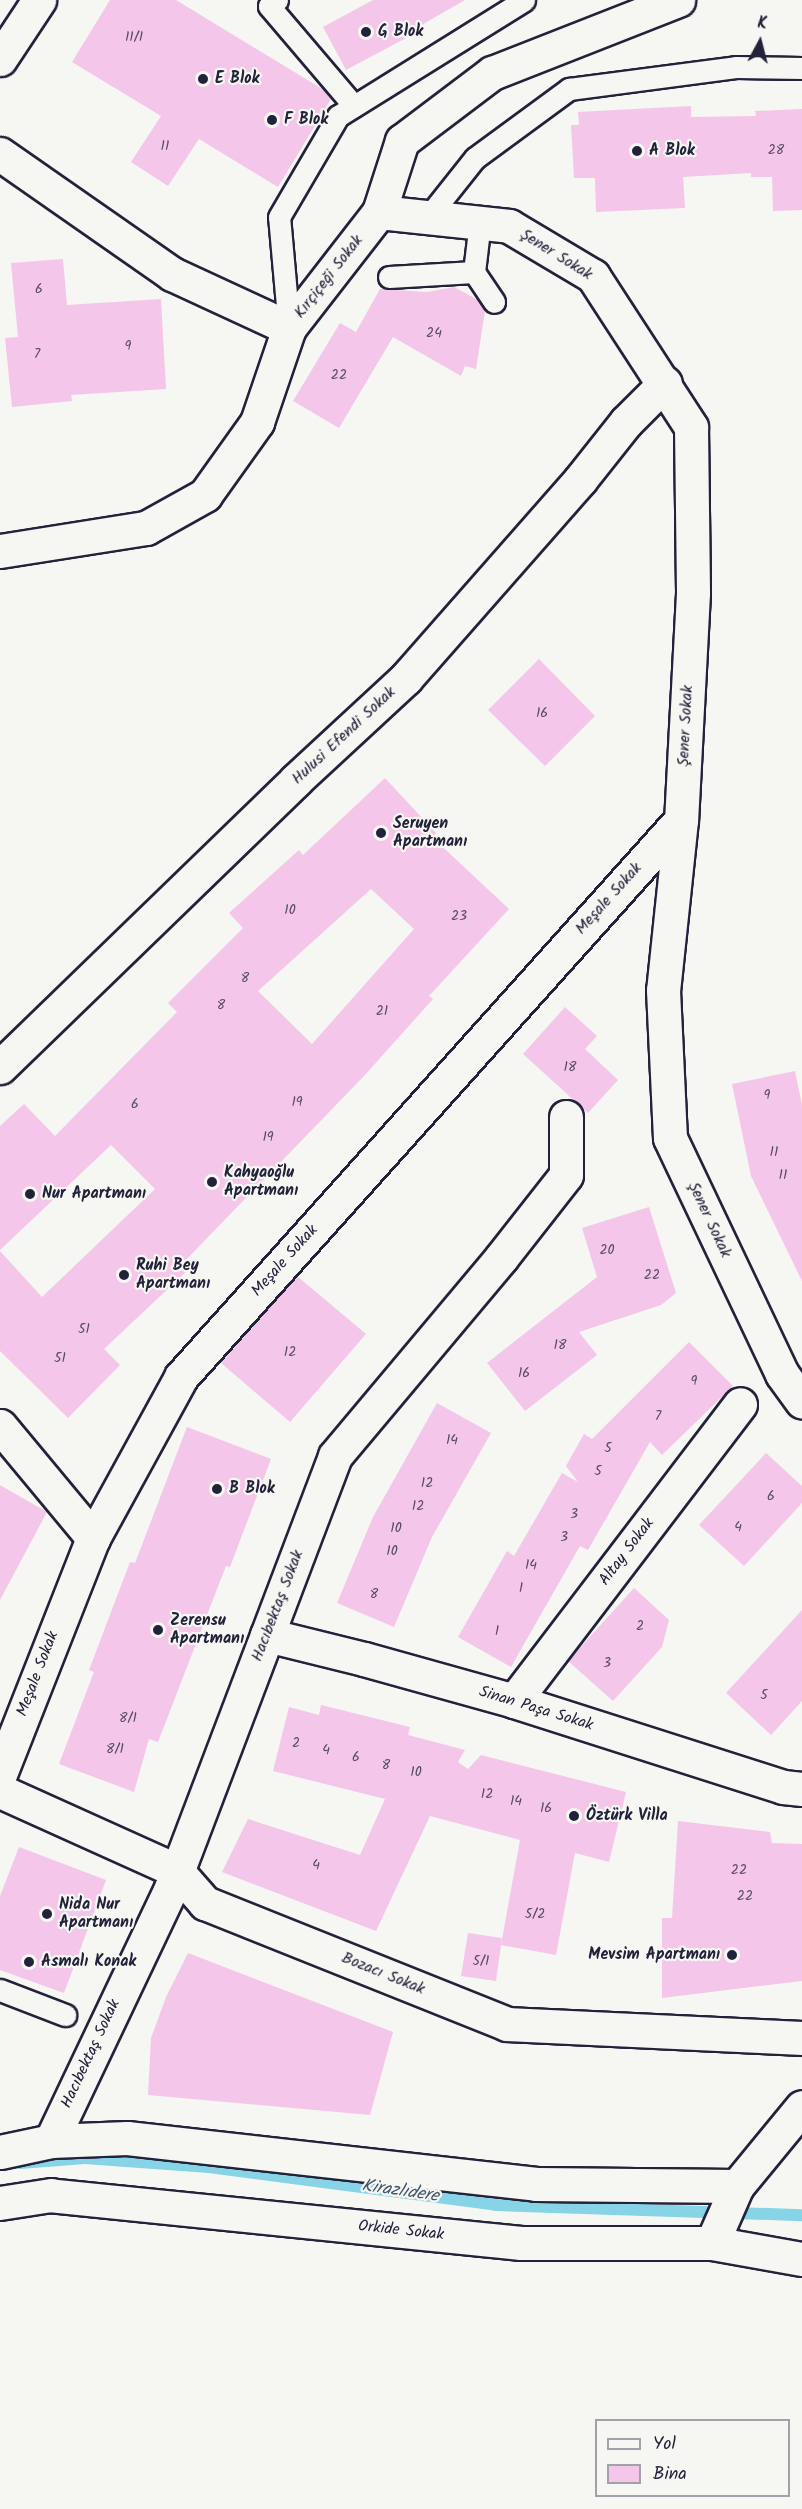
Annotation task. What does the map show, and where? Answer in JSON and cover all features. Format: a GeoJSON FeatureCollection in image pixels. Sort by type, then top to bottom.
{"type":"FeatureCollection","features":[{"type":"Feature","properties":{"kind":"street"},"geometry":{"type":"LineString","coordinates":[[0,59],[39,0]]}},
{"type":"Feature","properties":{"kind":"street","name":"Kırçiçeği Sokak"},"geometry":{"type":"LineString","coordinates":[[0,551],[146,528],[206,495],[257,422],[289,328],[379,212],[402,141],[492,73],[678,0]]}},
{"type":"Feature","properties":{"kind":"street"},"geometry":{"type":"LineString","coordinates":[[0,154],[172,274],[289,328]]}},
{"type":"Feature","properties":{"kind":"street","name":"Şener Sokak"},"geometry":{"type":"LineString","coordinates":[[379,212],[509,226],[593,276],[665,383],[691,427],[693,593],[681,820],[663,990],[670,1138],[782,1374],[802,1402]]}},
{"type":"Feature","properties":{"kind":"street","name":"Hulusi Efendi Sokak"},"geometry":{"type":"LineString","coordinates":[[1,1063],[296,780],[406,678],[580,480],[626,422],[665,383]]}},
{"type":"Feature","properties":{"kind":"street","name":"Meşale Sokak"},"geometry":{"type":"LineString","coordinates":[[0,1774],[93,1538],[181,1377],[681,820]]}},
{"type":"Feature","properties":{"kind":"street","name":"Hacıbektaş Sokak"},"geometry":{"type":"LineString","coordinates":[[51,2141],[177,1870],[335,1456],[501,1258],[566,1175],[566,1117]]}},
{"type":"Feature","properties":{"kind":"street","name":"Altay Sokak"},"geometry":{"type":"LineString","coordinates":[[514,1701],[740,1404]]}},
{"type":"Feature","properties":{"kind":"street"},"geometry":{"type":"LineString","coordinates":[[0,1426],[93,1538]]}},
{"type":"Feature","properties":{"kind":"street","name":"Sinan Paşa Sokak"},"geometry":{"type":"LineString","coordinates":[[267,1635],[364,1659],[514,1701],[783,1787],[802,1790]]}},
{"type":"Feature","properties":{"kind":"street","name":"Bozacı Sokak"},"geometry":{"type":"LineString","coordinates":[[0,1791],[177,1870],[206,1903],[507,2024],[802,2038]]}},
{"type":"Feature","properties":{"kind":"street"},"geometry":{"type":"LineString","coordinates":[[712,2243],[737,2186],[802,2107]]}},
{"type":"Feature","properties":{"kind":"street"},"geometry":{"type":"LineString","coordinates":[[0,2152],[51,2141],[128,2138],[536,2184],[737,2186]]}},
{"type":"Feature","properties":{"kind":"street","name":"Orkide Sokak"},"geometry":{"type":"LineString","coordinates":[[0,2203],[51,2195],[521,2243],[712,2243],[802,2259]]}},
{"type":"Feature","properties":{"kind":"lane"},"geometry":{"type":"LineString","coordinates":[[277,0],[269,6],[354,106]]}},
{"type":"Feature","properties":{"kind":"lane"},"geometry":{"type":"LineString","coordinates":[[289,328],[279,217],[338,116],[524,0]]}},
{"type":"Feature","properties":{"kind":"lane"},"geometry":{"type":"LineString","coordinates":[[428,217],[475,158],[569,89],[736,68],[802,68]]}},
{"type":"Feature","properties":{"kind":"lane"},"geometry":{"type":"LineString","coordinates":[[480,222],[474,272],[494,302]]}},
{"type":"Feature","properties":{"kind":"lane"},"geometry":{"type":"LineString","coordinates":[[389,277],[474,272]]}},
{"type":"Feature","properties":{"kind":"lane"},"geometry":{"type":"LineString","coordinates":[[0,1990],[65,2015]]}},
{"type":"Feature","properties":{"kind":"building"},"geometry":{"type":"Polygon","coordinates":[[[110,0],[176,0],[324,90],[331,99],[278,187],[199,139],[168,186],[131,162],[161,116],[72,62],[110,0]]]}},
{"type":"Feature","properties":{"kind":"building","name":"G Blok"},"geometry":{"type":"Polygon","coordinates":[[[373,0],[465,0],[406,34],[408,37],[346,70],[323,27],[373,0]]]}},
{"type":"Feature","properties":{"kind":"building","name":"A Blok"},"geometry":{"type":"Polygon","coordinates":[[[691,106],[691,117],[756,116],[755,111],[802,109],[802,210],[773,211],[772,177],[751,177],[751,173],[683,177],[685,208],[596,212],[595,178],[574,178],[571,125],[579,125],[578,112],[691,106]]]}},
{"type":"Feature","properties":{"kind":"building"},"geometry":{"type":"Polygon","coordinates":[[[63,259],[67,305],[161,299],[166,389],[71,395],[72,401],[12,407],[5,338],[18,337],[11,263],[63,259]]]}},
{"type":"Feature","properties":{"kind":"building"},"geometry":{"type":"Polygon","coordinates":[[[454,287],[478,300],[485,311],[476,369],[465,366],[461,376],[393,337],[339,428],[293,401],[340,323],[356,332],[380,289],[427,292],[454,287]]]}},
{"type":"Feature","properties":{"kind":"building"},"geometry":{"type":"Polygon","coordinates":[[[539,659],[595,716],[545,766],[488,710],[539,659]]]}},
{"type":"Feature","properties":{"kind":"building"},"geometry":{"type":"Polygon","coordinates":[[[385,778],[436,833],[432,837],[509,909],[429,996],[433,999],[364,1076],[182,1264],[188,1270],[104,1349],[120,1365],[68,1418],[0,1351],[0,1251],[42,1297],[155,1189],[111,1145],[0,1250],[0,1126],[24,1104],[55,1136],[177,1012],[168,1003],[243,928],[229,913],[299,850],[303,855],[385,778]],[[371,889],[258,991],[312,1044],[414,929],[371,889]]]}},
{"type":"Feature","properties":{"kind":"building"},"geometry":{"type":"Polygon","coordinates":[[[565,1007],[597,1036],[585,1049],[618,1080],[588,1113],[523,1054],[565,1007]]]}},
{"type":"Feature","properties":{"kind":"building"},"geometry":{"type":"Polygon","coordinates":[[[795,1071],[802,1105],[802,1281],[751,1176],[732,1084],[795,1071]]]}},
{"type":"Feature","properties":{"kind":"building"},"geometry":{"type":"Polygon","coordinates":[[[649,1207],[676,1293],[661,1305],[579,1332],[597,1355],[525,1411],[487,1363],[597,1277],[582,1228],[649,1207]]]}},
{"type":"Feature","properties":{"kind":"building"},"geometry":{"type":"Polygon","coordinates":[[[297,1276],[366,1334],[290,1422],[221,1363],[297,1276]]]}},
{"type":"Feature","properties":{"kind":"building"},"geometry":{"type":"Polygon","coordinates":[[[689,1342],[733,1386],[662,1455],[650,1442],[588,1550],[580,1546],[511,1667],[458,1637],[507,1551],[514,1556],[562,1473],[578,1482],[566,1466],[584,1434],[592,1439],[689,1342]]]}},
{"type":"Feature","properties":{"kind":"building"},"geometry":{"type":"Polygon","coordinates":[[[437,1403],[491,1433],[432,1537],[394,1627],[337,1603],[373,1517],[437,1403]]]}},
{"type":"Feature","properties":{"kind":"building"},"geometry":{"type":"Polygon","coordinates":[[[187,1427],[271,1459],[230,1567],[226,1566],[158,1742],[149,1739],[134,1792],[59,1764],[94,1672],[89,1670],[130,1562],[135,1563],[187,1427]]]}},
{"type":"Feature","properties":{"kind":"building"},"geometry":{"type":"Polygon","coordinates":[[[766,1453],[802,1486],[802,1503],[744,1566],[699,1525],[766,1453]]]}},
{"type":"Feature","properties":{"kind":"building"},"geometry":{"type":"Polygon","coordinates":[[[0,1485],[47,1512],[0,1600],[0,1485]]]}},
{"type":"Feature","properties":{"kind":"building"},"geometry":{"type":"Polygon","coordinates":[[[634,1588],[669,1620],[662,1647],[613,1701],[568,1661],[634,1588]]]}},
{"type":"Feature","properties":{"kind":"building"},"geometry":{"type":"Polygon","coordinates":[[[802,1610],[802,1701],[771,1735],[726,1693],[802,1610]]]}},
{"type":"Feature","properties":{"kind":"building"},"geometry":{"type":"Polygon","coordinates":[[[321,1705],[410,1727],[408,1735],[465,1750],[458,1762],[468,1769],[481,1755],[626,1792],[609,1862],[575,1853],[556,1955],[501,1945],[520,1840],[430,1816],[376,1931],[222,1872],[248,1819],[360,1855],[385,1799],[273,1771],[289,1707],[319,1715],[321,1705]]]}},
{"type":"Feature","properties":{"kind":"building"},"geometry":{"type":"Polygon","coordinates":[[[678,1821],[770,1832],[772,1843],[802,1844],[802,1981],[662,1998],[662,1918],[672,1918],[678,1821]]]}},
{"type":"Feature","properties":{"kind":"building","name":"Nida Nur Apartmanı"},"geometry":{"type":"Polygon","coordinates":[[[19,1847],[106,1880],[64,1993],[0,1970],[0,1896],[19,1847]]]}},
{"type":"Feature","properties":{"kind":"building"},"geometry":{"type":"Polygon","coordinates":[[[468,1933],[502,1938],[496,1981],[461,1976],[468,1933]]]}},
{"type":"Feature","properties":{"kind":"building"},"geometry":{"type":"Polygon","coordinates":[[[188,1953],[393,2032],[370,2115],[148,2095],[151,2038],[166,1997],[188,1953]]]}},
{"type":"Feature","properties":{"kind":"waterway","name":"Kirazlıdere"},"geometry":{"type":"LineString","coordinates":[[20,2163],[85,2158],[209,2167],[496,2205],[802,2215]]}},
{"type":"Feature","properties":{"kind":"place","name":"G Blok"},"geometry":{"type":"Point","coordinates":[366,32]}},
{"type":"Feature","properties":{"kind":"place","name":"E Blok"},"geometry":{"type":"Point","coordinates":[203,79]}},
{"type":"Feature","properties":{"kind":"place","name":"F Blok"},"geometry":{"type":"Point","coordinates":[272,120]}},
{"type":"Feature","properties":{"kind":"place","name":"A Blok"},"geometry":{"type":"Point","coordinates":[637,151]}},
{"type":"Feature","properties":{"kind":"place","name":"Seruyen Apartmanı"},"geometry":{"type":"Point","coordinates":[381,833]}},
{"type":"Feature","properties":{"kind":"place","name":"Kahyaoğlu Apartmanı"},"geometry":{"type":"Point","coordinates":[212,1182]}},
{"type":"Feature","properties":{"kind":"place","name":"Nur Apartmanı"},"geometry":{"type":"Point","coordinates":[30,1194]}},
{"type":"Feature","properties":{"kind":"place","name":"Ruhi Bey Apartmanı"},"geometry":{"type":"Point","coordinates":[124,1275]}},
{"type":"Feature","properties":{"kind":"place","name":"B Blok"},"geometry":{"type":"Point","coordinates":[217,1489]}},
{"type":"Feature","properties":{"kind":"place","name":"Zerensu Apartmanı"},"geometry":{"type":"Point","coordinates":[158,1630]}},
{"type":"Feature","properties":{"kind":"place","name":"Öztürk Villa"},"geometry":{"type":"Point","coordinates":[574,1816]}},
{"type":"Feature","properties":{"kind":"place","name":"Nida Nur Apartmanı"},"geometry":{"type":"Point","coordinates":[47,1914]}},
{"type":"Feature","properties":{"kind":"place","name":"Mevsim Apartmanı"},"geometry":{"type":"Point","coordinates":[732,1955]}},
{"type":"Feature","properties":{"kind":"place","name":"Asmalı Konak"},"geometry":{"type":"Point","coordinates":[29,1962]}}]}
